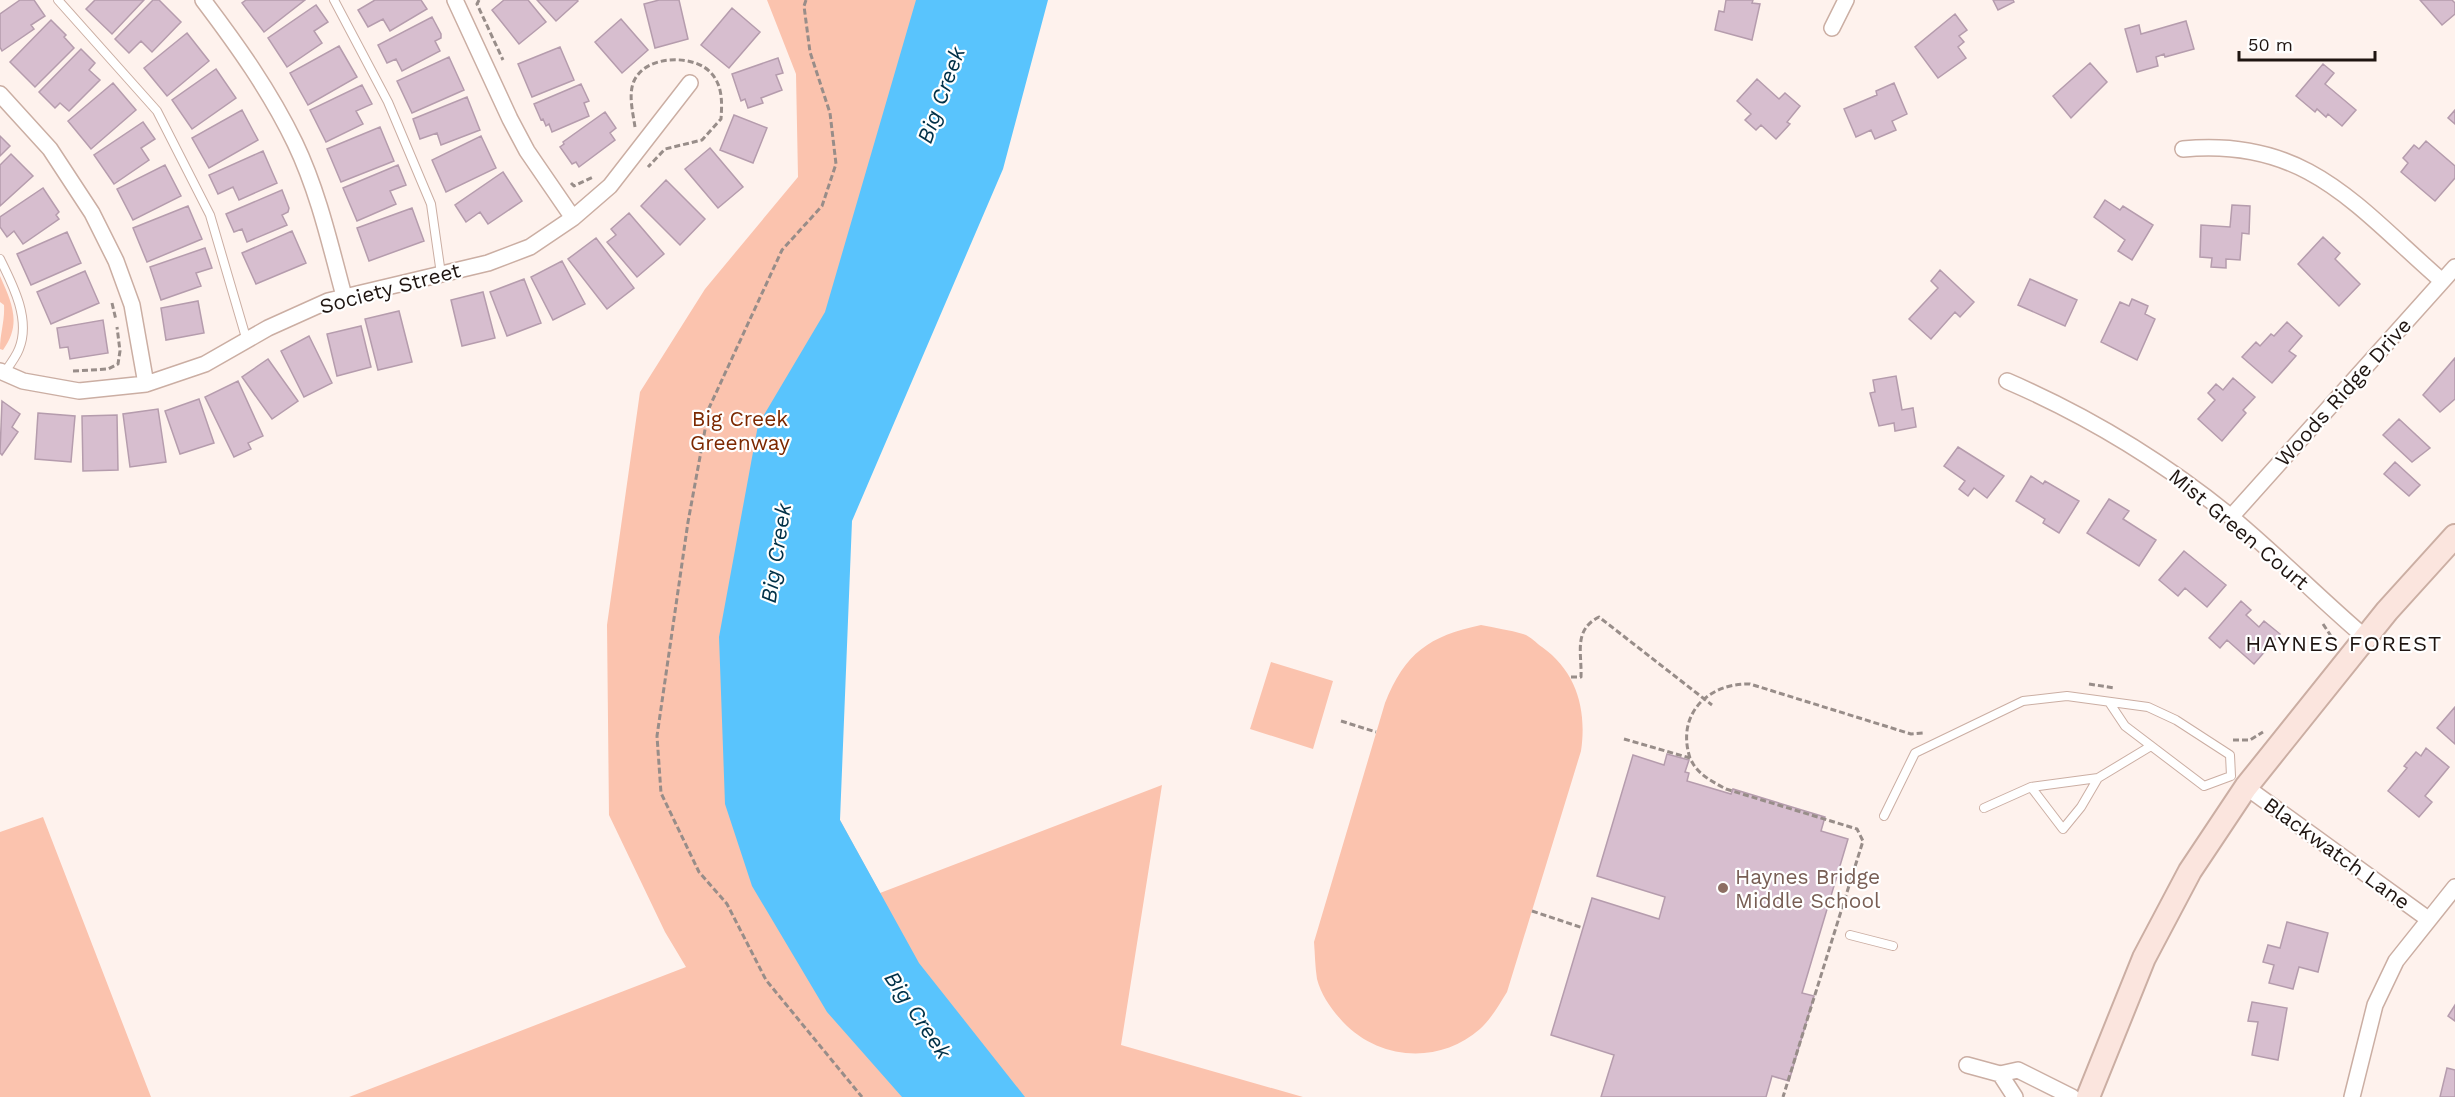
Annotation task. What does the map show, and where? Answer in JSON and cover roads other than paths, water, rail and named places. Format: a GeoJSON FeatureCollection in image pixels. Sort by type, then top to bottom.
{"type":"FeatureCollection","features":[{"type":"Feature","properties":{"kind":"main road"},"geometry":{"type":"LineString","coordinates":[[2088,1097],[2144,958],[2239,782],[2367,639],[2387,611],[2455,536]]}},
{"type":"Feature","properties":{"kind":"street"},"geometry":{"type":"LineString","coordinates":[[203,0],[251,63],[296,143],[323,217],[344,296]]}},
{"type":"Feature","properties":{"kind":"street"},"geometry":{"type":"LineString","coordinates":[[455,0],[514,127],[573,218]]}},
{"type":"Feature","properties":{"kind":"street"},"geometry":{"type":"LineString","coordinates":[[1832,28],[1846,0]]}},
{"type":"Feature","properties":{"kind":"street","name":"Society Street"},"geometry":{"type":"LineString","coordinates":[[2,372],[23,381],[79,391],[146,384],[205,364],[268,328],[344,296],[488,263],[530,247],[573,218],[610,186],[690,83]]}},
{"type":"Feature","properties":{"kind":"street"},"geometry":{"type":"LineString","coordinates":[[0,94],[50,149],[92,213],[117,261],[132,305],[146,384]]}},
{"type":"Feature","properties":{"kind":"street"},"geometry":{"type":"LineString","coordinates":[[2183,149],[2213,146],[2243,148],[2272,155],[2303,167],[2340,191],[2442,281]]}},
{"type":"Feature","properties":{"kind":"street","name":"Woods Ridge Drive"},"geometry":{"type":"LineString","coordinates":[[2231,517],[2455,267]]}},
{"type":"Feature","properties":{"kind":"street","name":"Mist Green Court"},"geometry":{"type":"LineString","coordinates":[[2007,381],[2058,403],[2118,436],[2175,474],[2231,517],[2367,639]]}},
{"type":"Feature","properties":{"kind":"street","name":"Blackwatch Lane"},"geometry":{"type":"LineString","coordinates":[[2239,782],[2428,919]]}},
{"type":"Feature","properties":{"kind":"street"},"geometry":{"type":"LineString","coordinates":[[2352,1097],[2374,1005],[2396,961],[2455,887]]}},
{"type":"Feature","properties":{"kind":"street"},"geometry":{"type":"LineString","coordinates":[[1967,1065],[2000,1074],[2018,1071],[2072,1097]]}},
{"type":"Feature","properties":{"kind":"street"},"geometry":{"type":"LineString","coordinates":[[2000,1074],[2015,1097]]}},
{"type":"Feature","properties":{"kind":"lane"},"geometry":{"type":"LineString","coordinates":[[58,0],[156,111],[210,215],[247,342]]}},
{"type":"Feature","properties":{"kind":"lane"},"geometry":{"type":"LineString","coordinates":[[334,0],[388,102],[431,204],[441,274]]}},
{"type":"Feature","properties":{"kind":"lane"},"geometry":{"type":"LineString","coordinates":[[0,259],[12,284],[24,329],[19,350],[2,372]]}},
{"type":"Feature","properties":{"kind":"lane"},"geometry":{"type":"LineString","coordinates":[[1884,816],[1915,753],[2023,700],[2067,696],[2148,707],[2176,720],[2230,756],[2239,782],[2204,786],[2125,726],[2109,702]]}},
{"type":"Feature","properties":{"kind":"lane"},"geometry":{"type":"LineString","coordinates":[[1984,808],[2031,787],[2098,778],[2151,746]]}},
{"type":"Feature","properties":{"kind":"lane"},"geometry":{"type":"LineString","coordinates":[[2031,787],[2063,829],[2081,807],[2098,778]]}},
{"type":"Feature","properties":{"kind":"lane"},"geometry":{"type":"LineString","coordinates":[[1850,935],[1893,946]]}},
{"type":"Feature","properties":{"kind":"water","name":"Big Creek"},"geometry":{"type":"Polygon","coordinates":[[[916,0],[1048,0],[1003,169],[852,521],[840,820],[919,963],[1025,1097],[902,1097],[827,1012],[752,886],[725,804],[719,637],[758,425],[825,312],[916,0]]]}},
{"type":"Feature","properties":{"kind":"place","name":"Haynes Bridge Middle School"},"geometry":{"type":"Point","coordinates":[1723,888]}},
{"type":"Feature","properties":{"kind":"district","name":"HAYNES FOREST"},"geometry":{"type":"Point","coordinates":[2344,643]}},
{"type":"Feature","properties":{"kind":"park label","name":"Big Creek Greenway"},"geometry":{"type":"Point","coordinates":[740,430]}}]}
